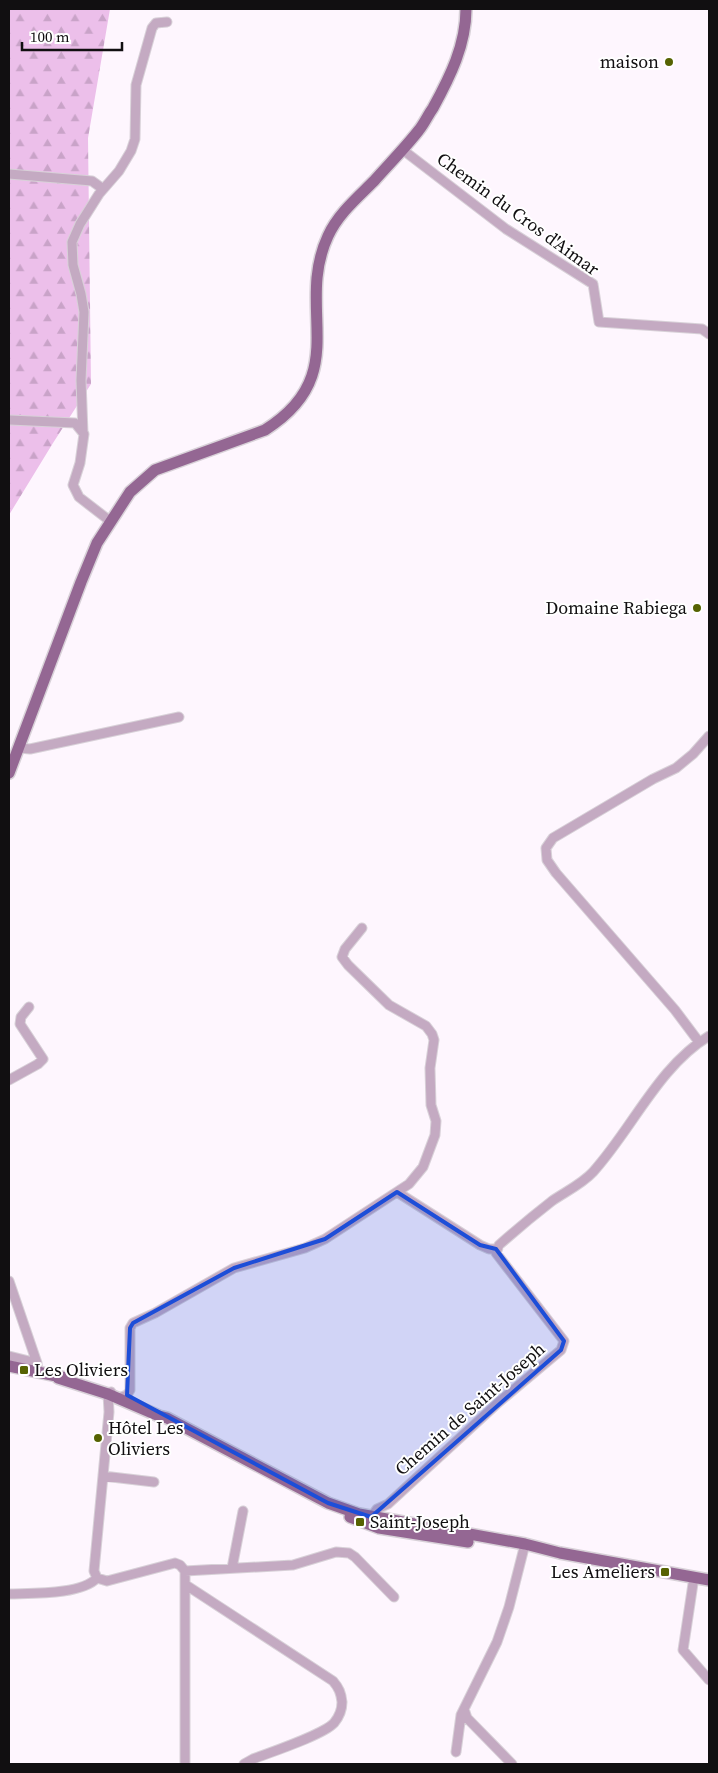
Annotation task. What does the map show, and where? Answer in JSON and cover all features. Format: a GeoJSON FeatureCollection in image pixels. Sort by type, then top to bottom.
{"type":"FeatureCollection","features":[{"type":"Feature","properties":{"kind":"main road"},"geometry":{"type":"LineString","coordinates":[[9,773],[97,543],[130,492],[155,470],[265,430],[281,420],[305,392],[318,355],[317,270],[322,251],[338,219],[403,150],[421,128],[455,64],[464,30],[466,9]]}},
{"type":"Feature","properties":{"kind":"main road"},"geometry":{"type":"LineString","coordinates":[[9,1366],[38,1368],[58,1378],[120,1395],[162,1412],[167,1418]]}},
{"type":"Feature","properties":{"kind":"main road"},"geometry":{"type":"LineString","coordinates":[[120,1395],[328,1503],[371,1517],[709,1580]]}},
{"type":"Feature","properties":{"kind":"main road"},"geometry":{"type":"LineString","coordinates":[[328,1503],[334,1509],[379,1528],[524,1547]]}},
{"type":"Feature","properties":{"kind":"street"},"geometry":{"type":"LineString","coordinates":[[110,521],[79,497],[73,485],[80,463],[83,433],[81,380],[84,312],[73,265],[72,242],[80,224],[103,189],[119,171],[131,151],[135,139],[136,85],[141,63],[152,28],[156,23],[167,22]]}},
{"type":"Feature","properties":{"kind":"street","name":"Chemin du Cros d'Aimar"},"geometry":{"type":"LineString","coordinates":[[403,150],[506,229],[593,284],[599,322],[702,329],[709,334]]}},
{"type":"Feature","properties":{"kind":"street"},"geometry":{"type":"LineString","coordinates":[[9,174],[92,181],[103,189]]}},
{"type":"Feature","properties":{"kind":"street"},"geometry":{"type":"LineString","coordinates":[[10,420],[76,423],[83,433]]}},
{"type":"Feature","properties":{"kind":"street"},"geometry":{"type":"LineString","coordinates":[[19,748],[30,749],[179,717]]}},
{"type":"Feature","properties":{"kind":"street"},"geometry":{"type":"LineString","coordinates":[[397,1192],[480,1245],[488,1249],[496,1249],[498,1245],[550,1202],[591,1174],[618,1143],[668,1071],[705,1040],[675,1010],[556,873],[547,860],[546,848],[554,838],[653,779],[676,768],[693,754],[709,736]]}},
{"type":"Feature","properties":{"kind":"street"},"geometry":{"type":"LineString","coordinates":[[185,1764],[185,1571],[176,1563],[106,1581],[97,1578],[95,1575],[94,1566],[109,1412],[120,1395],[130,1390],[130,1328],[133,1323],[155,1313],[234,1268],[305,1248],[325,1239],[409,1184],[423,1167],[435,1136],[436,1121],[431,1105],[430,1068],[434,1040],[426,1026],[390,1005],[342,957],[345,949],[362,928]]}},
{"type":"Feature","properties":{"kind":"street"},"geometry":{"type":"LineString","coordinates":[[9,1080],[38,1064],[43,1059],[20,1024],[21,1017],[29,1007]]}},
{"type":"Feature","properties":{"kind":"street","name":"Chemin de Saint-Joseph"},"geometry":{"type":"LineString","coordinates":[[371,1517],[377,1509],[388,1504],[499,1402],[561,1350],[564,1341],[496,1253],[496,1249]]}},
{"type":"Feature","properties":{"kind":"street"},"geometry":{"type":"LineString","coordinates":[[9,1281],[38,1368]]}},
{"type":"Feature","properties":{"kind":"street"},"geometry":{"type":"LineString","coordinates":[[9,1356],[38,1368]]}},
{"type":"Feature","properties":{"kind":"street"},"geometry":{"type":"LineString","coordinates":[[103,1476],[154,1482]]}},
{"type":"Feature","properties":{"kind":"street"},"geometry":{"type":"LineString","coordinates":[[232,1568],[243,1511]]}},
{"type":"Feature","properties":{"kind":"street"},"geometry":{"type":"LineString","coordinates":[[347,1515],[367,1520],[371,1517]]}},
{"type":"Feature","properties":{"kind":"street"},"geometry":{"type":"LineString","coordinates":[[456,1752],[461,1715],[497,1642],[509,1607],[524,1547]]}},
{"type":"Feature","properties":{"kind":"street"},"geometry":{"type":"LineString","coordinates":[[185,1571],[293,1565],[344,1552],[354,1557],[394,1597]]}},
{"type":"Feature","properties":{"kind":"street"},"geometry":{"type":"LineString","coordinates":[[694,1577],[683,1650],[709,1680]]}},
{"type":"Feature","properties":{"kind":"street"},"geometry":{"type":"LineString","coordinates":[[9,1594],[78,1588],[93,1582],[97,1578]]}},
{"type":"Feature","properties":{"kind":"street"},"geometry":{"type":"LineString","coordinates":[[186,1585],[333,1681],[338,1686],[341,1694],[342,1705],[340,1714],[334,1723],[322,1731],[244,1764]]}},
{"type":"Feature","properties":{"kind":"street"},"geometry":{"type":"LineString","coordinates":[[464,1709],[467,1718],[512,1764]]}},
{"type":"Feature","properties":{"kind":"highlighted area"},"geometry":{"type":"Polygon","coordinates":[[[397,1192],[480,1245],[496,1249],[564,1341],[561,1350],[371,1517],[328,1503],[127,1395],[130,1328],[133,1323],[234,1268],[325,1239],[397,1192]]]}},
{"type":"Feature","properties":{"kind":"green space"},"geometry":{"type":"Polygon","coordinates":[[[9,9],[110,9],[88,138],[91,384],[9,515],[9,9]]]}},
{"type":"Feature","properties":{"kind":"place","name":"maison"},"geometry":{"type":"Point","coordinates":[669,62]}},
{"type":"Feature","properties":{"kind":"place","name":"Domaine Rabiega"},"geometry":{"type":"Point","coordinates":[697,608]}},
{"type":"Feature","properties":{"kind":"place","name":"Les Oliviers"},"geometry":{"type":"Point","coordinates":[24,1370]}},
{"type":"Feature","properties":{"kind":"place","name":"Hôtel Les Oliviers"},"geometry":{"type":"Point","coordinates":[98,1438]}},
{"type":"Feature","properties":{"kind":"place","name":"Saint-Joseph"},"geometry":{"type":"Point","coordinates":[360,1522]}},
{"type":"Feature","properties":{"kind":"place","name":"Les Ameliers"},"geometry":{"type":"Point","coordinates":[665,1572]}}]}
